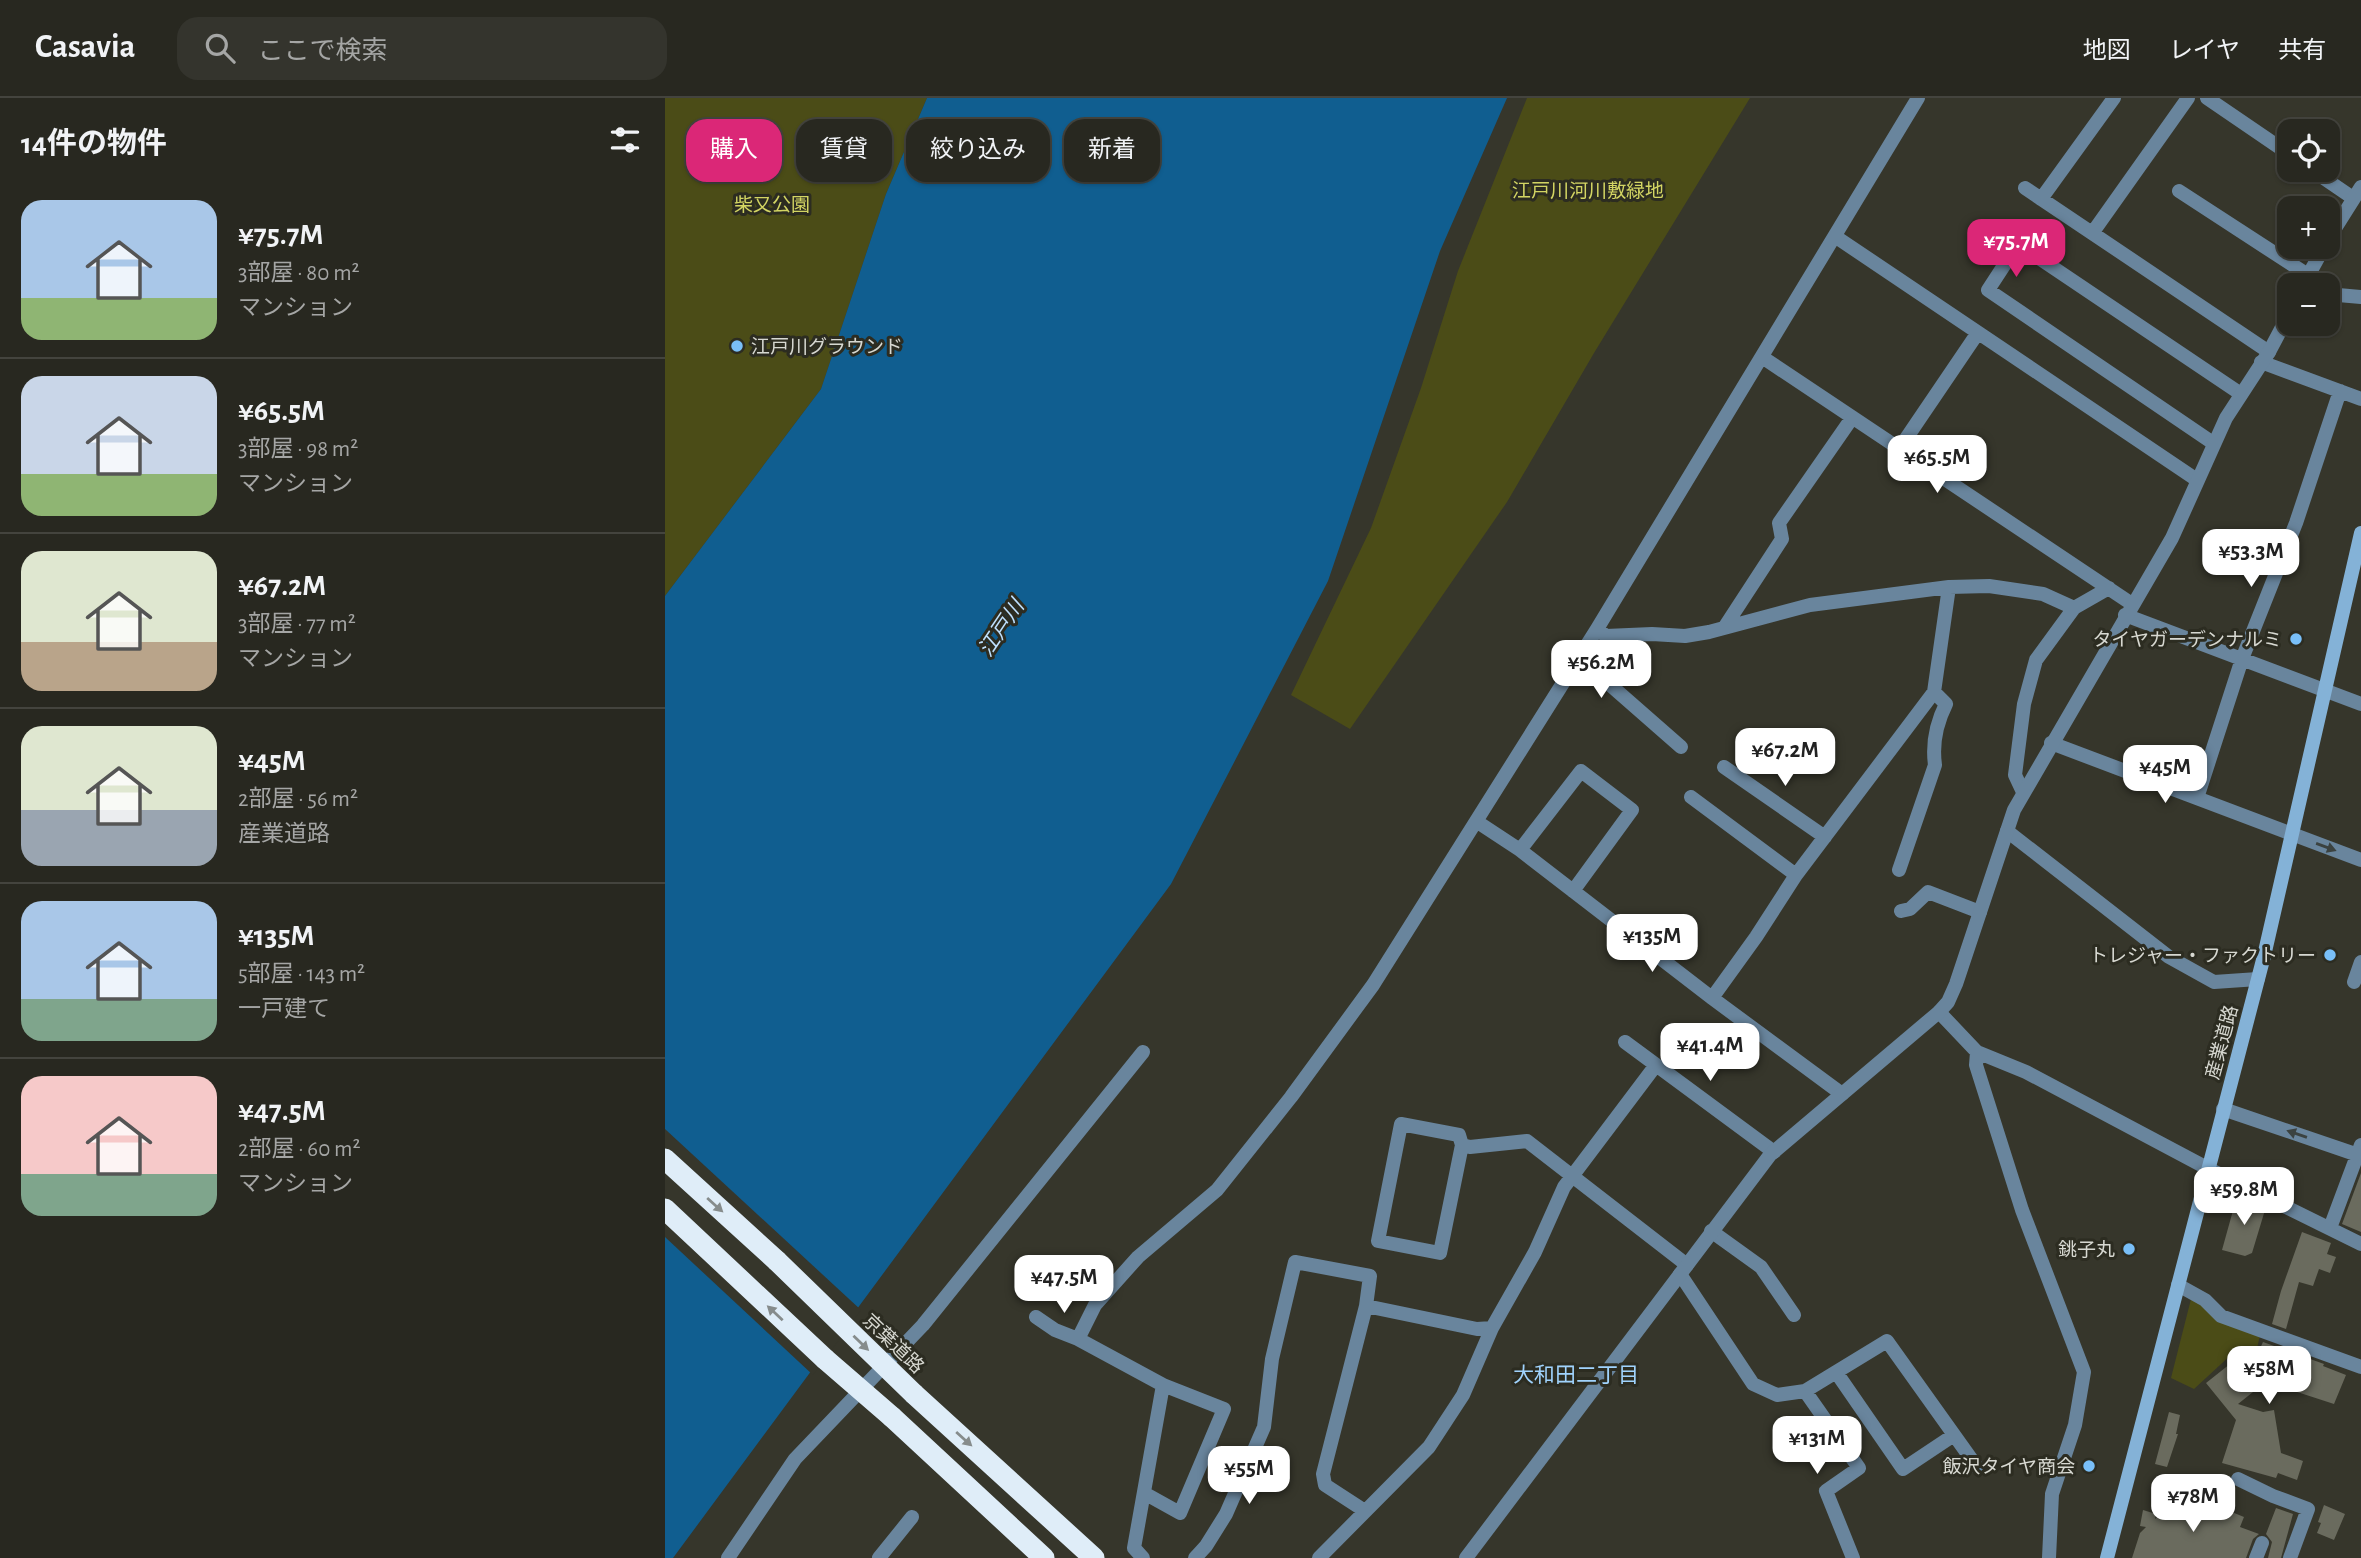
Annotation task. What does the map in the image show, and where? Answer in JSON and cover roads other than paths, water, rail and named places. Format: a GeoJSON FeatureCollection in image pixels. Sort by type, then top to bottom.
{"type":"FeatureCollection","features":[{"type":"Feature","properties":{"kind":"highway","name":"京葉道路"},"geometry":{"type":"LineString","coordinates":[[665,1159],[777,1261],[914,1394],[1094,1558]]}},
{"type":"Feature","properties":{"kind":"highway"},"geometry":{"type":"LineString","coordinates":[[665,1209],[825,1360],[892,1417],[1044,1558]]}},
{"type":"Feature","properties":{"kind":"main road","name":"産業道路"},"geometry":{"type":"LineString","coordinates":[[2107,1558],[2258,979],[2360,542]]}},
{"type":"Feature","properties":{"kind":"street"},"geometry":{"type":"LineString","coordinates":[[1079,1339],[1095,1305],[1131,1265],[1217,1190],[1291,1097],[1365,996],[1598,629],[1918,98]]}},
{"type":"Feature","properties":{"kind":"street"},"geometry":{"type":"LineString","coordinates":[[2041,199],[2114,98]]}},
{"type":"Feature","properties":{"kind":"street"},"geometry":{"type":"LineString","coordinates":[[2093,232],[2187,98]]}},
{"type":"Feature","properties":{"kind":"street"},"geometry":{"type":"LineString","coordinates":[[2207,98],[2277,146]]}},
{"type":"Feature","properties":{"kind":"street"},"geometry":{"type":"LineString","coordinates":[[2335,182],[2357,193],[2340,220]]}},
{"type":"Feature","properties":{"kind":"street"},"geometry":{"type":"LineString","coordinates":[[2025,188],[2093,232],[2265,357],[2361,399]]}},
{"type":"Feature","properties":{"kind":"street"},"geometry":{"type":"LineString","coordinates":[[2179,191],[2296,273]]}},
{"type":"Feature","properties":{"kind":"street"},"geometry":{"type":"LineString","coordinates":[[1836,237],[2197,480]]}},
{"type":"Feature","properties":{"kind":"street"},"geometry":{"type":"LineString","coordinates":[[2213,443],[1988,290],[2018,244],[2241,394]]}},
{"type":"Feature","properties":{"kind":"street"},"geometry":{"type":"LineString","coordinates":[[2340,296],[2361,297]]}},
{"type":"Feature","properties":{"kind":"street"},"geometry":{"type":"LineString","coordinates":[[1899,449],[1977,334]]}},
{"type":"Feature","properties":{"kind":"street"},"geometry":{"type":"LineString","coordinates":[[1466,1558],[1711,1231],[1774,1153],[1948,1002],[2014,810],[2128,609],[2172,538],[2213,443],[2277,336]]}},
{"type":"Feature","properties":{"kind":"street"},"geometry":{"type":"LineString","coordinates":[[1762,357],[2109,588],[2128,609],[2242,659],[2361,704]]}},
{"type":"Feature","properties":{"kind":"street"},"geometry":{"type":"LineString","coordinates":[[2197,798],[2242,659],[2295,523],[2340,391]]}},
{"type":"Feature","properties":{"kind":"street"},"geometry":{"type":"LineString","coordinates":[[1724,628],[1782,539],[1779,523],[1853,418]]}},
{"type":"Feature","properties":{"kind":"street"},"geometry":{"type":"LineString","coordinates":[[1598,629],[1606,636],[1685,636],[1810,606],[1949,587],[1989,586],[2043,594],[2074,608]]}},
{"type":"Feature","properties":{"kind":"street"},"geometry":{"type":"LineString","coordinates":[[1712,998],[1796,875],[1934,692],[1949,587]]}},
{"type":"Feature","properties":{"kind":"street"},"geometry":{"type":"LineString","coordinates":[[2023,792],[2015,775],[2024,704],[2036,660],[2074,608],[2109,588]]}},
{"type":"Feature","properties":{"kind":"street"},"geometry":{"type":"LineString","coordinates":[[1613,636],[1592,669],[1681,747]]}},
{"type":"Feature","properties":{"kind":"street"},"geometry":{"type":"LineString","coordinates":[[1899,870],[1935,765],[1933,750],[1937,722],[1946,705],[1934,692]]}},
{"type":"Feature","properties":{"kind":"street"},"geometry":{"type":"LineString","coordinates":[[2051,743],[2361,860]]}},
{"type":"Feature","properties":{"kind":"street"},"geometry":{"type":"LineString","coordinates":[[1724,766],[1825,838]]}},
{"type":"Feature","properties":{"kind":"street"},"geometry":{"type":"LineString","coordinates":[[1520,850],[1581,771],[1632,810],[1573,891]]}},
{"type":"Feature","properties":{"kind":"street"},"geometry":{"type":"LineString","coordinates":[[1691,797],[1796,875]]}},
{"type":"Feature","properties":{"kind":"street"},"geometry":{"type":"LineString","coordinates":[[1482,825],[1520,850],[1842,1094]]}},
{"type":"Feature","properties":{"kind":"street"},"geometry":{"type":"LineString","coordinates":[[2007,831],[2169,957],[2214,982],[2258,979]]}},
{"type":"Feature","properties":{"kind":"street"},"geometry":{"type":"LineString","coordinates":[[1901,911],[1910,909],[1928,892],[1980,912]]}},
{"type":"Feature","properties":{"kind":"street"},"geometry":{"type":"LineString","coordinates":[[2354,982],[2361,962]]}},
{"type":"Feature","properties":{"kind":"street"},"geometry":{"type":"LineString","coordinates":[[1939,1012],[1977,1052],[2026,1072],[2207,1168],[2361,1244]]}},
{"type":"Feature","properties":{"kind":"street"},"geometry":{"type":"LineString","coordinates":[[1625,1042],[1774,1153]]}},
{"type":"Feature","properties":{"kind":"street"},"geometry":{"type":"LineString","coordinates":[[728,1558],[795,1460],[923,1325],[1143,1052]]}},
{"type":"Feature","properties":{"kind":"street"},"geometry":{"type":"LineString","coordinates":[[1977,1052],[1976,1065],[2022,1210],[2084,1372],[2074,1425],[2052,1494],[2049,1558]]}},
{"type":"Feature","properties":{"kind":"street"},"geometry":{"type":"LineString","coordinates":[[1319,1558],[1437,1437],[1463,1395],[1492,1328],[1535,1252],[1564,1187],[1656,1065]]}},
{"type":"Feature","properties":{"kind":"street"},"geometry":{"type":"LineString","coordinates":[[2223,1108],[2360,1152],[2330,1228]]}},
{"type":"Feature","properties":{"kind":"street"},"geometry":{"type":"LineString","coordinates":[[1401,1124],[1459,1135],[1462,1145],[1440,1253],[1378,1241],[1401,1124]]}},
{"type":"Feature","properties":{"kind":"street"},"geometry":{"type":"LineString","coordinates":[[1462,1145],[1470,1147],[1527,1141],[1573,1176],[1684,1269],[1753,1384],[1777,1395],[1805,1391],[1887,1341],[1977,1467]]}},
{"type":"Feature","properties":{"kind":"street"},"geometry":{"type":"LineString","coordinates":[[1711,1231],[1761,1267],[1794,1315]]}},
{"type":"Feature","properties":{"kind":"street"},"geometry":{"type":"LineString","coordinates":[[1195,1558],[1226,1514],[1264,1427],[1272,1359],[1295,1262],[1370,1276],[1366,1306],[1323,1474],[1325,1485],[1365,1511]]}},
{"type":"Feature","properties":{"kind":"street"},"geometry":{"type":"LineString","coordinates":[[2178,1285],[2205,1300],[2221,1317],[2361,1367]]}},
{"type":"Feature","properties":{"kind":"street"},"geometry":{"type":"LineString","coordinates":[[1366,1306],[1477,1329],[1492,1328]]}},
{"type":"Feature","properties":{"kind":"street"},"geometry":{"type":"LineString","coordinates":[[1036,1317],[1055,1330],[1079,1339],[1163,1385],[1224,1409],[1180,1513],[1144,1493]]}},
{"type":"Feature","properties":{"kind":"street"},"geometry":{"type":"LineString","coordinates":[[1836,1372],[1903,1469],[1954,1435]]}},
{"type":"Feature","properties":{"kind":"street"},"geometry":{"type":"LineString","coordinates":[[1143,1558],[1134,1548],[1163,1385]]}},
{"type":"Feature","properties":{"kind":"street"},"geometry":{"type":"LineString","coordinates":[[1805,1391],[1859,1468],[1826,1491],[1853,1558]]}},
{"type":"Feature","properties":{"kind":"street"},"geometry":{"type":"LineString","coordinates":[[2238,1479],[2308,1509],[2290,1558]]}},
{"type":"Feature","properties":{"kind":"street"},"geometry":{"type":"LineString","coordinates":[[879,1558],[912,1517]]}},
{"type":"Feature","properties":{"kind":"street"},"geometry":{"type":"LineString","coordinates":[[2256,1558],[2262,1543]]}},
{"type":"Feature","properties":{"kind":"water","name":"江戸川"},"geometry":{"type":"Polygon","coordinates":[[[927,98],[1507,98],[1440,251],[1328,581],[1171,884],[673,1558],[665,1558],[665,596],[821,389],[886,194],[906,147],[906,182],[1050,182],[1050,119],[918,119],[927,98]]]}},
{"type":"Feature","properties":{"kind":"place","name":"江戸川グラウンド"},"geometry":{"type":"Point","coordinates":[737,346]}},
{"type":"Feature","properties":{"kind":"place","name":"タイヤガーデンナルミ"},"geometry":{"type":"Point","coordinates":[2296,639]}},
{"type":"Feature","properties":{"kind":"place","name":"トレジャー・ファクトリー"},"geometry":{"type":"Point","coordinates":[2330,955]}},
{"type":"Feature","properties":{"kind":"place","name":"銚子丸"},"geometry":{"type":"Point","coordinates":[2129,1249]}},
{"type":"Feature","properties":{"kind":"place","name":"飯沢タイヤ商会"},"geometry":{"type":"Point","coordinates":[2089,1466]}},
{"type":"Feature","properties":{"kind":"district","name":"大和田二丁目"},"geometry":{"type":"Point","coordinates":[1576,1375]}},
{"type":"Feature","properties":{"kind":"park label","name":"江戸川河川敷緑地"},"geometry":{"type":"Point","coordinates":[1588,190]}},
{"type":"Feature","properties":{"kind":"park label","name":"柴又公園"},"geometry":{"type":"Point","coordinates":[772,204]}}]}
